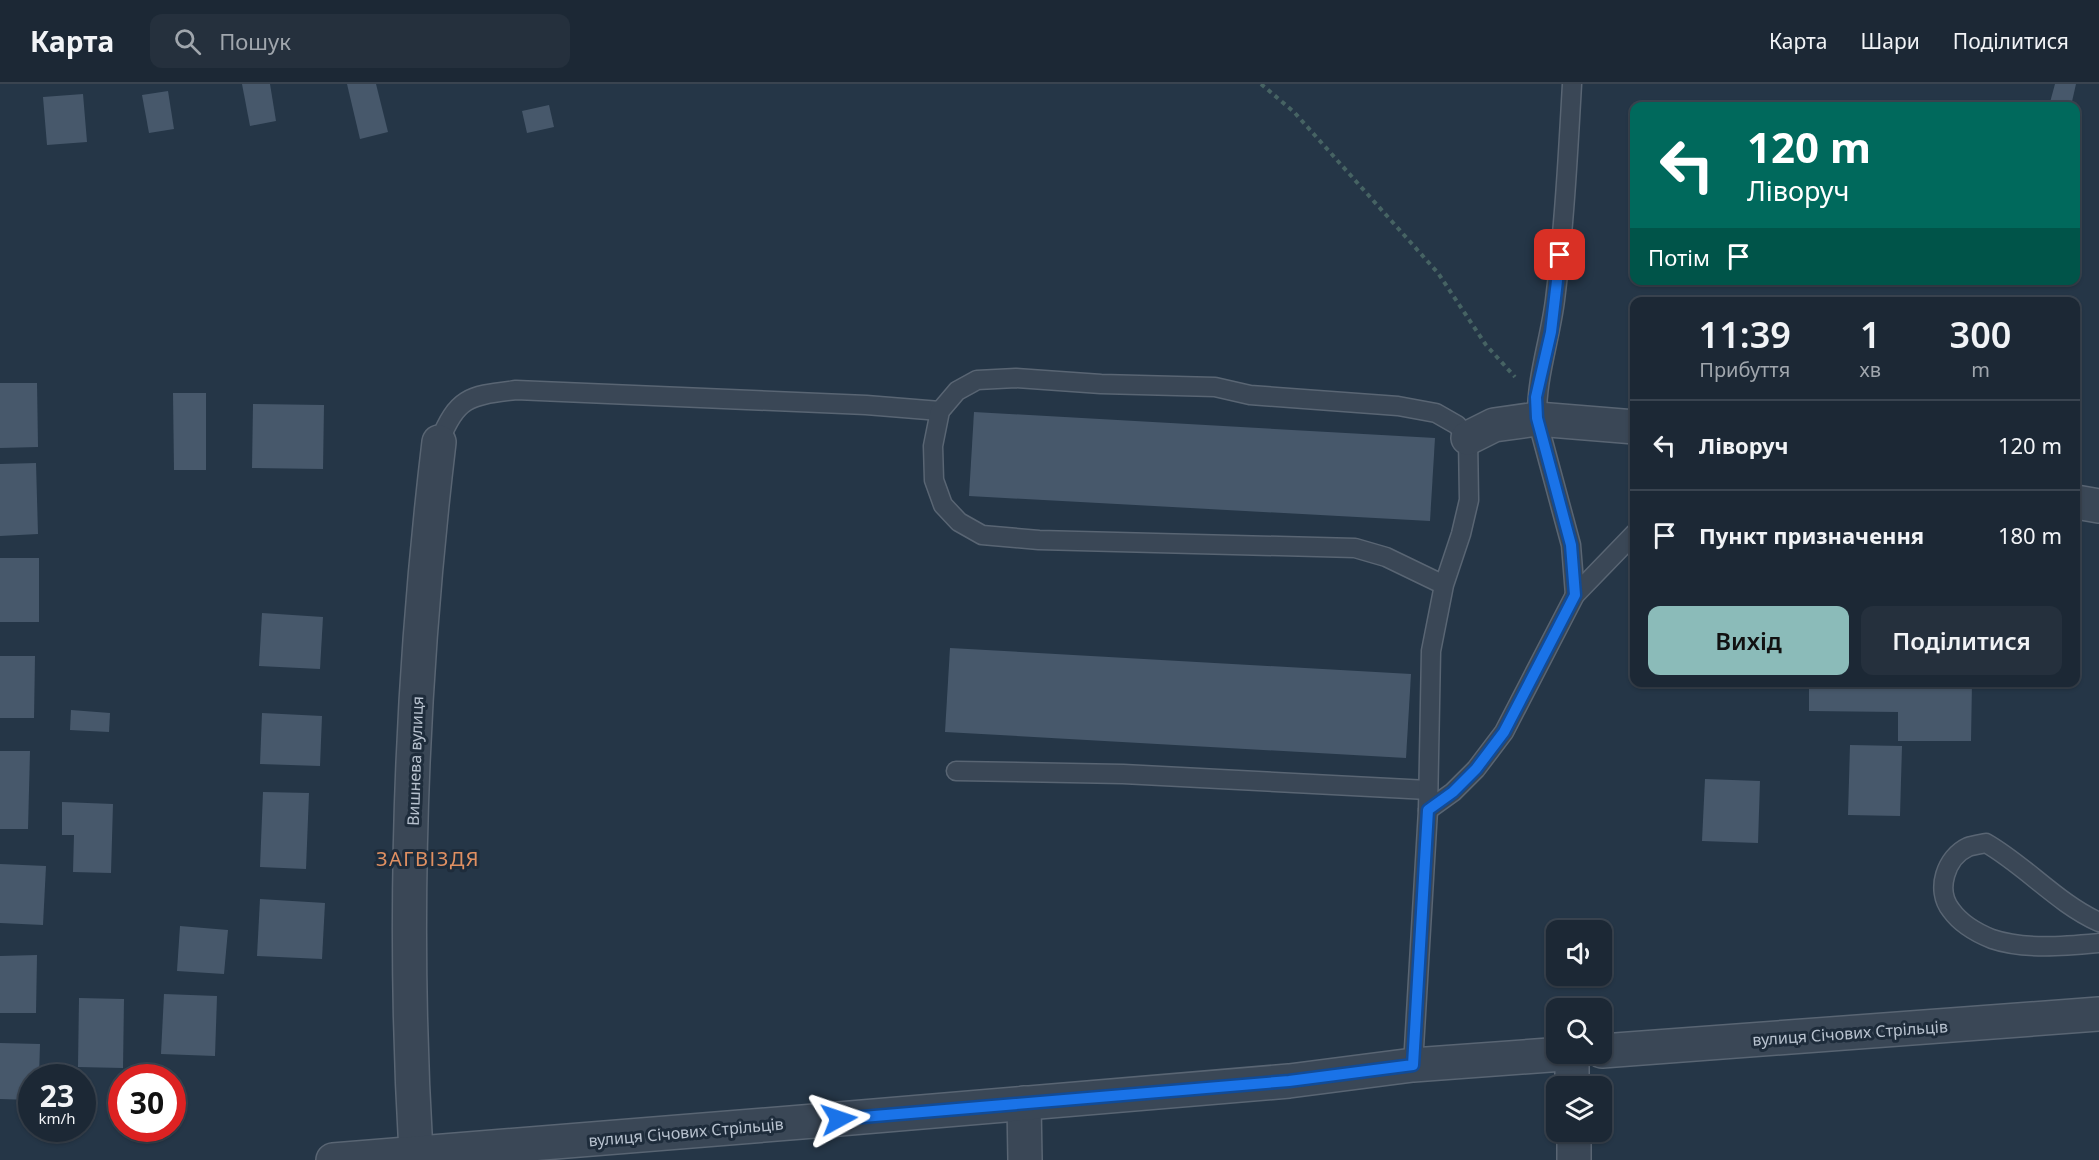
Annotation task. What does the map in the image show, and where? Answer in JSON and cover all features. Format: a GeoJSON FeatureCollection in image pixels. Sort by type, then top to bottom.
{"type":"FeatureCollection","features":[{"type":"Feature","properties":{"kind":"street"},"geometry":{"type":"LineString","coordinates":[[1468,438],[1537,408],[1630,426]]}},
{"type":"Feature","properties":{"kind":"street","name":"Вишнева вулиця"},"geometry":{"type":"LineString","coordinates":[[416,1153],[412,1085],[410,921],[415,722],[430,519],[439,442]]}},
{"type":"Feature","properties":{"kind":"street"},"geometry":{"type":"LineString","coordinates":[[2080,503],[2099,506]]}},
{"type":"Feature","properties":{"kind":"street","name":"вулиця Січових Стрільців"},"geometry":{"type":"LineString","coordinates":[[1612,1050],[2099,1014]]}},
{"type":"Feature","properties":{"kind":"street","name":"вулиця Січових Стрільців"},"geometry":{"type":"LineString","coordinates":[[333,1160],[416,1153],[477,1154],[1024,1103],[1289,1081],[1413,1065],[1546,1055]]}},
{"type":"Feature","properties":{"kind":"street"},"geometry":{"type":"LineString","coordinates":[[1024,1103],[1025,1160]]}},
{"type":"Feature","properties":{"kind":"street"},"geometry":{"type":"LineString","coordinates":[[1574,1142],[1575,1160]]}},
{"type":"Feature","properties":{"kind":"lane"},"geometry":{"type":"LineString","coordinates":[[1572,84],[1558,275],[1551,332],[1537,408],[1571,545],[1575,595]]}},
{"type":"Feature","properties":{"kind":"lane"},"geometry":{"type":"LineString","coordinates":[[1413,1065],[1428,810],[1431,651],[1444,585],[1461,534],[1469,500],[1468,438],[1457,425],[1436,413],[1398,406],[1250,395],[1215,387],[1101,384],[1016,378],[977,380],[957,391],[940,411],[933,446],[933,480],[943,505],[959,522],[982,534],[1039,540],[1354,548],[1386,557],[1444,585]]}},
{"type":"Feature","properties":{"kind":"lane"},"geometry":{"type":"LineString","coordinates":[[439,442],[449,418],[462,403],[476,395],[516,390],[866,405],[940,411]]}},
{"type":"Feature","properties":{"kind":"lane"},"geometry":{"type":"LineString","coordinates":[[1428,810],[1453,792],[1476,769],[1504,732],[1575,595],[1630,538]]}},
{"type":"Feature","properties":{"kind":"lane"},"geometry":{"type":"LineString","coordinates":[[956,771],[1134,774],[1428,790]]}},
{"type":"Feature","properties":{"kind":"lane"},"geometry":{"type":"LineString","coordinates":[[2099,922],[2052,892],[2008,856],[1986,843],[1968,847],[1950,863],[1942,887],[1949,909],[1966,925],[1994,939],[2025,945],[2099,943]]}},
{"type":"Feature","properties":{"kind":"path"},"geometry":{"type":"LineString","coordinates":[[1261,84],[1294,112],[1438,273],[1486,345],[1537,408]]}},
{"type":"Feature","properties":{"kind":"building"},"geometry":{"type":"Polygon","coordinates":[[[242,84],[270,84],[276,121],[250,126],[242,84]]]}},
{"type":"Feature","properties":{"kind":"building"},"geometry":{"type":"Polygon","coordinates":[[[347,84],[376,84],[388,132],[360,139],[347,84]]]}},
{"type":"Feature","properties":{"kind":"building"},"geometry":{"type":"Polygon","coordinates":[[[2055,84],[2076,84],[2072,102],[2050,102],[2055,84]]]}},
{"type":"Feature","properties":{"kind":"building"},"geometry":{"type":"Polygon","coordinates":[[[168,91],[174,129],[149,133],[142,95],[168,91]]]}},
{"type":"Feature","properties":{"kind":"building"},"geometry":{"type":"Polygon","coordinates":[[[83,94],[87,142],[47,145],[43,97],[83,94]]]}},
{"type":"Feature","properties":{"kind":"building"},"geometry":{"type":"Polygon","coordinates":[[[549,105],[554,127],[527,133],[522,111],[549,105]]]}},
{"type":"Feature","properties":{"kind":"building"},"geometry":{"type":"Polygon","coordinates":[[[0,383],[37,383],[38,447],[0,448],[0,383]]]}},
{"type":"Feature","properties":{"kind":"building"},"geometry":{"type":"Polygon","coordinates":[[[173,393],[206,393],[206,470],[174,470],[173,393]]]}},
{"type":"Feature","properties":{"kind":"building"},"geometry":{"type":"Polygon","coordinates":[[[253,404],[324,405],[323,469],[252,468],[253,404]]]}},
{"type":"Feature","properties":{"kind":"building"},"geometry":{"type":"Polygon","coordinates":[[[974,412],[1435,438],[1430,521],[969,496],[974,412]]]}},
{"type":"Feature","properties":{"kind":"building"},"geometry":{"type":"Polygon","coordinates":[[[36,463],[38,534],[0,536],[0,464],[36,463]]]}},
{"type":"Feature","properties":{"kind":"building"},"geometry":{"type":"Polygon","coordinates":[[[0,558],[39,558],[39,622],[0,622],[0,558]]]}},
{"type":"Feature","properties":{"kind":"building"},"geometry":{"type":"Polygon","coordinates":[[[262,613],[323,617],[320,669],[259,666],[262,613]]]}},
{"type":"Feature","properties":{"kind":"building"},"geometry":{"type":"Polygon","coordinates":[[[950,648],[1411,674],[1406,758],[945,732],[950,648]]]}},
{"type":"Feature","properties":{"kind":"building"},"geometry":{"type":"Polygon","coordinates":[[[0,656],[35,656],[34,718],[0,718],[0,656]]]}},
{"type":"Feature","properties":{"kind":"building"},"geometry":{"type":"Polygon","coordinates":[[[1809,687],[1972,687],[1971,741],[1898,741],[1898,712],[1809,711],[1809,687]]]}},
{"type":"Feature","properties":{"kind":"building"},"geometry":{"type":"Polygon","coordinates":[[[71,710],[110,713],[109,732],[70,730],[71,710]]]}},
{"type":"Feature","properties":{"kind":"building"},"geometry":{"type":"Polygon","coordinates":[[[262,713],[322,716],[320,766],[260,764],[262,713]]]}},
{"type":"Feature","properties":{"kind":"building"},"geometry":{"type":"Polygon","coordinates":[[[1850,745],[1902,746],[1900,816],[1848,815],[1850,745]]]}},
{"type":"Feature","properties":{"kind":"building"},"geometry":{"type":"Polygon","coordinates":[[[0,751],[30,751],[28,829],[0,829],[0,751]]]}},
{"type":"Feature","properties":{"kind":"building"},"geometry":{"type":"Polygon","coordinates":[[[1705,779],[1760,781],[1758,843],[1702,841],[1705,779]]]}},
{"type":"Feature","properties":{"kind":"building"},"geometry":{"type":"Polygon","coordinates":[[[263,792],[309,793],[306,869],[260,867],[263,792]]]}},
{"type":"Feature","properties":{"kind":"building"},"geometry":{"type":"Polygon","coordinates":[[[62,802],[113,804],[111,873],[73,872],[74,835],[62,835],[62,802]]]}},
{"type":"Feature","properties":{"kind":"building"},"geometry":{"type":"Polygon","coordinates":[[[0,864],[46,866],[43,925],[0,923],[0,864]]]}},
{"type":"Feature","properties":{"kind":"building"},"geometry":{"type":"Polygon","coordinates":[[[260,899],[325,903],[322,959],[257,956],[260,899]]]}},
{"type":"Feature","properties":{"kind":"building"},"geometry":{"type":"Polygon","coordinates":[[[180,926],[228,930],[224,974],[177,971],[180,926]]]}},
{"type":"Feature","properties":{"kind":"building"},"geometry":{"type":"Polygon","coordinates":[[[37,955],[36,1013],[0,1013],[0,956],[37,955]]]}},
{"type":"Feature","properties":{"kind":"building"},"geometry":{"type":"Polygon","coordinates":[[[164,994],[217,996],[215,1056],[161,1054],[164,994]]]}},
{"type":"Feature","properties":{"kind":"building"},"geometry":{"type":"Polygon","coordinates":[[[79,998],[124,999],[123,1064],[108,1064],[108,1068],[96,1067],[96,1064],[78,1064],[79,998]]]}},
{"type":"Feature","properties":{"kind":"building"},"geometry":{"type":"Polygon","coordinates":[[[0,1043],[40,1044],[39,1064],[18,1064],[18,1100],[0,1099],[0,1043]]]}},
{"type":"Feature","properties":{"kind":"district","name":"ЗАГВІЗДЯ"},"geometry":{"type":"Point","coordinates":[428,859]}},
{"type":"Feature","properties":{"kind":"route"},"geometry":{"type":"LineString","coordinates":[[839,1119],[1289,1081],[1413,1065],[1428,810],[1453,792],[1476,769],[1504,732],[1575,595],[1571,545],[1537,418],[1536,397],[1551,332],[1560,255]]}}]}
